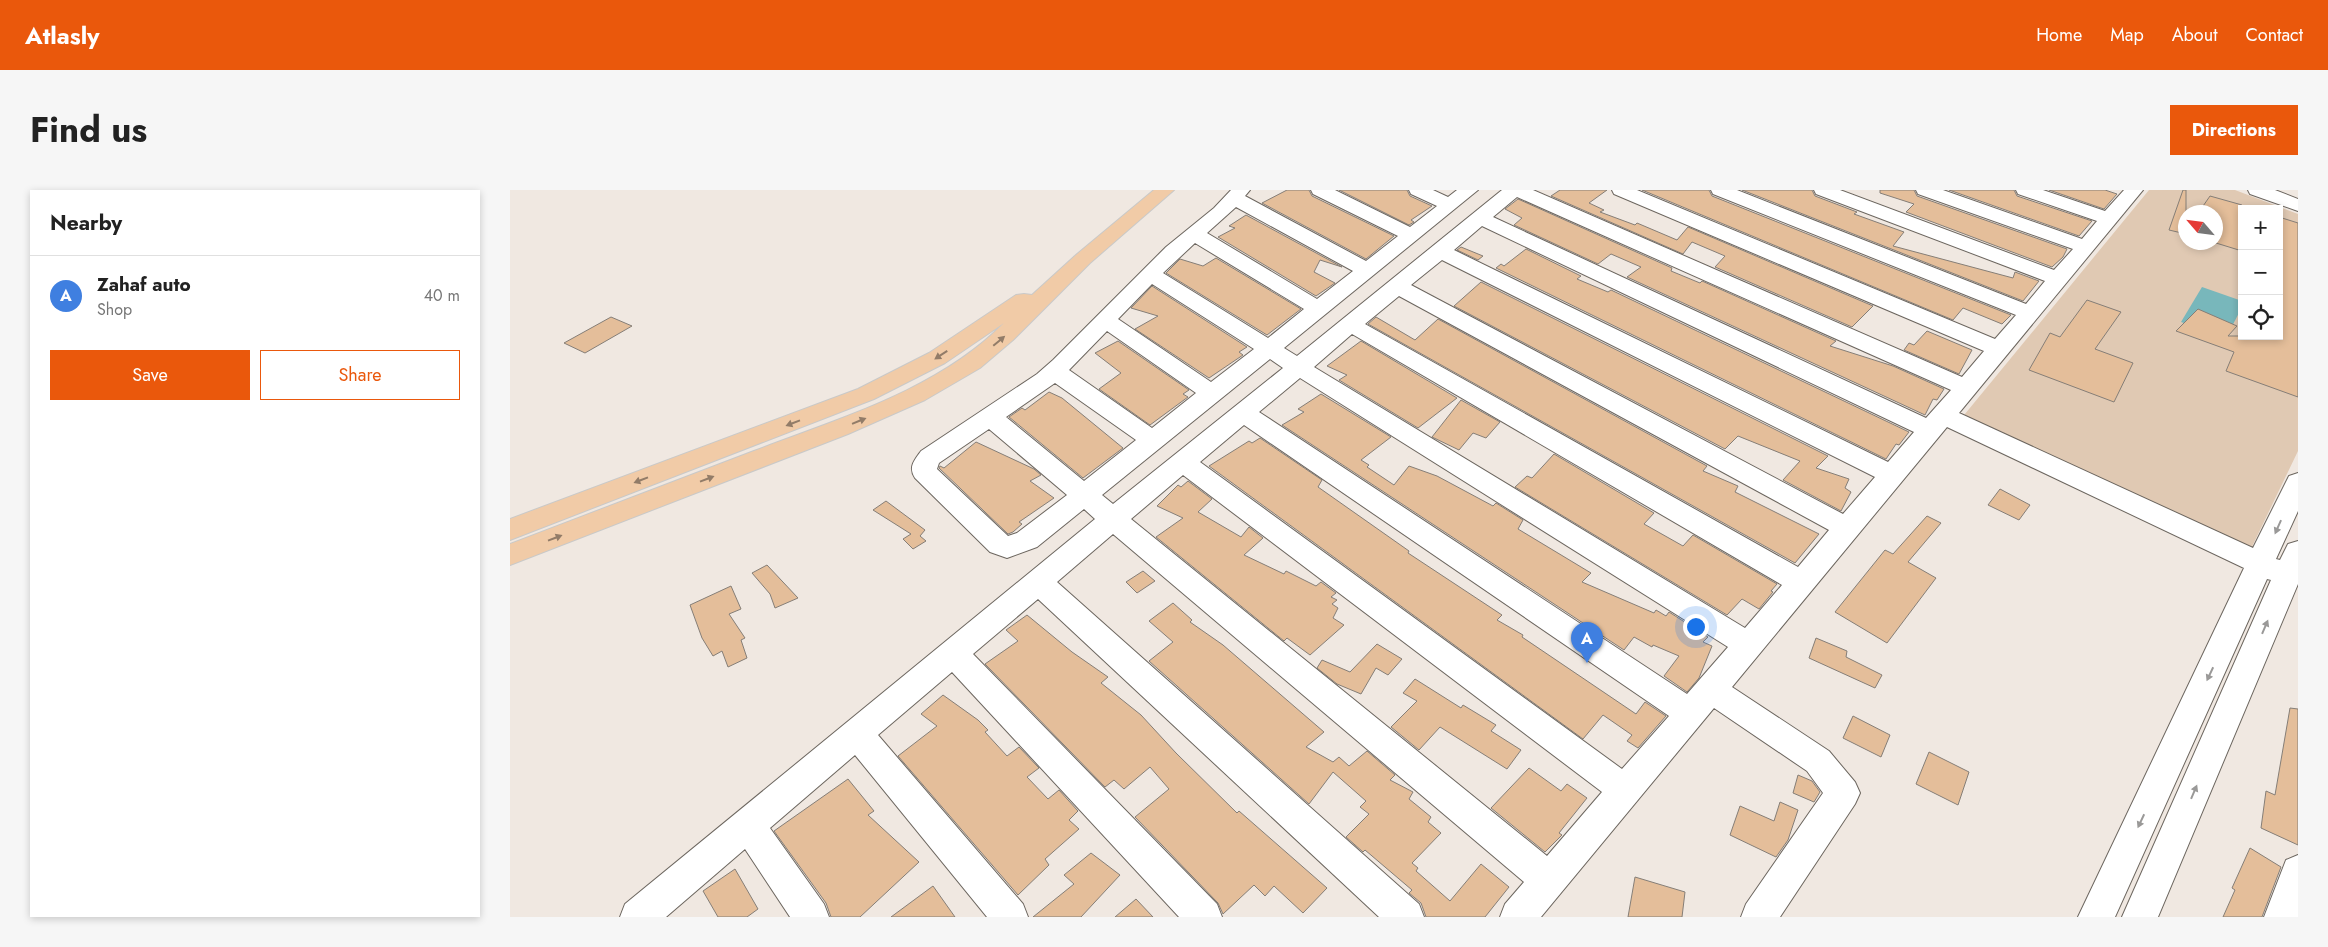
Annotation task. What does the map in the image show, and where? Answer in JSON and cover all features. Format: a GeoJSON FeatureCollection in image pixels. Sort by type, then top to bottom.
{"type":"FeatureCollection","features":[{"type":"Feature","properties":{"kind":"main road"},"geometry":{"type":"LineString","coordinates":[[510,555],[839,428],[917,395],[979,357],[1005,336],[1046,293],[1083,259],[1165,190]]}},
{"type":"Feature","properties":{"kind":"main road"},"geometry":{"type":"LineString","coordinates":[[510,530],[874,390],[937,358],[1083,259]]}},
{"type":"Feature","properties":{"kind":"street"},"geometry":{"type":"LineString","coordinates":[[1320,190],[1411,235]]}},
{"type":"Feature","properties":{"kind":"street"},"geometry":{"type":"LineString","coordinates":[[1418,190],[1450,205]]}},
{"type":"Feature","properties":{"kind":"street"},"geometry":{"type":"LineString","coordinates":[[1367,270],[1238,194],[1151,274],[1054,371],[930,457],[924,465],[924,472],[1000,545],[1007,548],[1027,540],[1469,190]]}},
{"type":"Feature","properties":{"kind":"street"},"geometry":{"type":"LineString","coordinates":[[638,917],[1112,520],[1516,190],[1966,388]]}},
{"type":"Feature","properties":{"kind":"street"},"geometry":{"type":"LineString","coordinates":[[1621,190],[1999,349]]}},
{"type":"Feature","properties":{"kind":"street"},"geometry":{"type":"LineString","coordinates":[[1720,190],[2030,313]]}},
{"type":"Feature","properties":{"kind":"street"},"geometry":{"type":"LineString","coordinates":[[1822,190],[2058,279]]}},
{"type":"Feature","properties":{"kind":"street"},"geometry":{"type":"LineString","coordinates":[[1925,190],[2085,247]]}},
{"type":"Feature","properties":{"kind":"street"},"geometry":{"type":"LineString","coordinates":[[2026,190],[2110,219]]}},
{"type":"Feature","properties":{"kind":"street"},"geometry":{"type":"LineString","coordinates":[[2257,190],[2298,206]]}},
{"type":"Feature","properties":{"kind":"street"},"geometry":{"type":"LineString","coordinates":[[1518,917],[2110,219],[2131,191]]}},
{"type":"Feature","properties":{"kind":"street"},"geometry":{"type":"LineString","coordinates":[[1480,218],[1936,422],[2286,568]]}},
{"type":"Feature","properties":{"kind":"street"},"geometry":{"type":"LineString","coordinates":[[1195,234],[1319,309]]}},
{"type":"Feature","properties":{"kind":"street"},"geometry":{"type":"LineString","coordinates":[[1440,251],[1892,475]]}},
{"type":"Feature","properties":{"kind":"street"},"geometry":{"type":"LineString","coordinates":[[1151,274],[1748,645]]}},
{"type":"Feature","properties":{"kind":"street"},"geometry":{"type":"LineString","coordinates":[[1397,286],[1847,528]]}},
{"type":"Feature","properties":{"kind":"street"},"geometry":{"type":"LineString","coordinates":[[1106,320],[1212,393]]}},
{"type":"Feature","properties":{"kind":"street"},"geometry":{"type":"LineString","coordinates":[[1350,324],[1801,582]]}},
{"type":"Feature","properties":{"kind":"street"},"geometry":{"type":"LineString","coordinates":[[1054,371],[1153,440]]}},
{"type":"Feature","properties":{"kind":"street"},"geometry":{"type":"LineString","coordinates":[[1243,413],[1700,701],[1818,761],[1843,792],[1760,917]]}},
{"type":"Feature","properties":{"kind":"street"},"geometry":{"type":"LineString","coordinates":[[989,416],[1112,520],[1550,880]]}},
{"type":"Feature","properties":{"kind":"street"},"geometry":{"type":"LineString","coordinates":[[1183,462],[1625,790]]}},
{"type":"Feature","properties":{"kind":"street"},"geometry":{"type":"LineString","coordinates":[[2140,917],[2254,654],[2286,568],[2298,482]]}},
{"type":"Feature","properties":{"kind":"street"},"geometry":{"type":"LineString","coordinates":[[2096,917],[2226,640],[2286,568]]}},
{"type":"Feature","properties":{"kind":"street"},"geometry":{"type":"LineString","coordinates":[[1038,582],[1406,917]]}},
{"type":"Feature","properties":{"kind":"street"},"geometry":{"type":"LineString","coordinates":[[2226,640],[2254,654]]}},
{"type":"Feature","properties":{"kind":"street"},"geometry":{"type":"LineString","coordinates":[[953,653],[1204,917]]}},
{"type":"Feature","properties":{"kind":"street"},"geometry":{"type":"LineString","coordinates":[[857,734],[1010,917]]}},
{"type":"Feature","properties":{"kind":"street"},"geometry":{"type":"LineString","coordinates":[[748,825],[811,917]]}},
{"type":"Feature","properties":{"kind":"street"},"geometry":{"type":"LineString","coordinates":[[2282,917],[2298,872]]}},
{"type":"Feature","properties":{"kind":"shaded area"},"geometry":{"type":"Polygon","coordinates":[[[2149,190],[2235,190],[2274,205],[2238,205],[2238,340],[2283,340],[2283,208],[2298,214],[2298,451],[2248,555],[1960,420],[2149,190]]]}},
{"type":"Feature","properties":{"kind":"water"},"geometry":{"type":"Polygon","coordinates":[[[2202,287],[2238,300],[2238,315],[2226,338],[2181,322],[2202,287]]]}},
{"type":"Feature","properties":{"kind":"building"},"geometry":{"type":"Polygon","coordinates":[[[1287,190],[1309,190],[1312,196],[1394,236],[1366,259],[1262,203],[1287,190]]]}},
{"type":"Feature","properties":{"kind":"building"},"geometry":{"type":"Polygon","coordinates":[[[1339,190],[1407,190],[1410,196],[1432,206],[1411,220],[1414,222],[1409,225],[1339,190]]]}},
{"type":"Feature","properties":{"kind":"building"},"geometry":{"type":"Polygon","coordinates":[[[1560,190],[1607,190],[1589,203],[1604,210],[1600,212],[1635,225],[1637,223],[1677,240],[1688,227],[1873,306],[1852,327],[1715,267],[1725,256],[1692,242],[1683,254],[1551,196],[1560,190]]]}},
{"type":"Feature","properties":{"kind":"building"},"geometry":{"type":"Polygon","coordinates":[[[1642,190],[1709,190],[1712,196],[2011,315],[2002,324],[1963,308],[1953,320],[1642,190]]]}},
{"type":"Feature","properties":{"kind":"building"},"geometry":{"type":"Polygon","coordinates":[[[1742,190],[1812,190],[1815,196],[1857,212],[1854,214],[1904,232],[1893,246],[2013,278],[2015,272],[2039,281],[2023,301],[1742,190]]]}},
{"type":"Feature","properties":{"kind":"building"},"geometry":{"type":"Polygon","coordinates":[[[1880,190],[1914,190],[1917,196],[2067,249],[2063,257],[2052,267],[1906,212],[1914,204],[1880,193],[1880,190]]]}},
{"type":"Feature","properties":{"kind":"building"},"geometry":{"type":"Polygon","coordinates":[[[1949,190],[2014,190],[2017,196],[2092,221],[2079,236],[1949,190]]]}},
{"type":"Feature","properties":{"kind":"building"},"geometry":{"type":"Polygon","coordinates":[[[2049,190],[2105,190],[2117,194],[2104,209],[2049,190]]]}},
{"type":"Feature","properties":{"kind":"building"},"geometry":{"type":"Polygon","coordinates":[[[2183,190],[2186,190],[2186,205],[2178,205],[2178,232],[2169,230],[2183,190]]]}},
{"type":"Feature","properties":{"kind":"building"},"geometry":{"type":"Polygon","coordinates":[[[2210,196],[2242,205],[2238,205],[2238,250],[2223,245],[2223,205],[2204,205],[2210,196]]]}},
{"type":"Feature","properties":{"kind":"building"},"geometry":{"type":"Polygon","coordinates":[[[1518,199],[1672,268],[1671,271],[1700,283],[1702,281],[1836,341],[1830,346],[1893,366],[1944,389],[1937,400],[1933,399],[1925,415],[1627,277],[1641,267],[1611,254],[1598,264],[1514,225],[1522,218],[1505,209],[1518,199]]]}},
{"type":"Feature","properties":{"kind":"building"},"geometry":{"type":"Polygon","coordinates":[[[1246,215],[1342,267],[1320,260],[1314,272],[1335,283],[1316,296],[1218,237],[1235,228],[1229,226],[1246,215]]]}},
{"type":"Feature","properties":{"kind":"building"},"geometry":{"type":"Polygon","coordinates":[[[2283,218],[2298,223],[2298,397],[2226,371],[2234,352],[2176,331],[2198,309],[2237,326],[2228,336],[2238,336],[2238,340],[2283,340],[2283,218]]]}},
{"type":"Feature","properties":{"kind":"building"},"geometry":{"type":"Polygon","coordinates":[[[1461,247],[1483,256],[1478,260],[1457,250],[1461,247]]]}},
{"type":"Feature","properties":{"kind":"building"},"geometry":{"type":"Polygon","coordinates":[[[1526,249],[1581,276],[1577,279],[1608,292],[1611,290],[1909,432],[1899,445],[1896,444],[1886,459],[1496,268],[1501,264],[1504,266],[1526,249]]]}},
{"type":"Feature","properties":{"kind":"building"},"geometry":{"type":"Polygon","coordinates":[[[1216,258],[1301,309],[1267,335],[1166,273],[1180,259],[1203,266],[1216,258]]]}},
{"type":"Feature","properties":{"kind":"building"},"geometry":{"type":"Polygon","coordinates":[[[1481,282],[1828,456],[1816,468],[1849,479],[1845,488],[1851,492],[1841,511],[1783,480],[1800,461],[1738,436],[1725,449],[1454,306],[1481,282]]]}},
{"type":"Feature","properties":{"kind":"building"},"geometry":{"type":"Polygon","coordinates":[[[1152,286],[1247,347],[1239,352],[1243,355],[1209,378],[1135,329],[1158,316],[1131,308],[1152,286]]]}},
{"type":"Feature","properties":{"kind":"building"},"geometry":{"type":"Polygon","coordinates":[[[2087,300],[2121,312],[2095,349],[2133,363],[2114,402],[2029,370],[2050,333],[2060,337],[2087,300]]]}},
{"type":"Feature","properties":{"kind":"building"},"geometry":{"type":"Polygon","coordinates":[[[611,317],[632,326],[585,353],[564,343],[611,317]]]}},
{"type":"Feature","properties":{"kind":"building"},"geometry":{"type":"Polygon","coordinates":[[[1376,317],[1415,340],[1438,319],[1707,466],[1703,471],[1738,486],[1735,492],[1819,534],[1795,563],[1368,324],[1376,317]]]}},
{"type":"Feature","properties":{"kind":"building"},"geometry":{"type":"Polygon","coordinates":[[[1927,331],[1972,350],[1959,374],[1904,350],[1909,343],[1914,345],[1927,331]]]}},
{"type":"Feature","properties":{"kind":"building"},"geometry":{"type":"Polygon","coordinates":[[[1118,341],[1189,390],[1183,394],[1188,397],[1150,425],[1099,389],[1121,373],[1095,353],[1118,341]]]}},
{"type":"Feature","properties":{"kind":"building"},"geometry":{"type":"Polygon","coordinates":[[[1361,341],[1457,398],[1418,428],[1339,380],[1347,375],[1327,366],[1361,341]]]}},
{"type":"Feature","properties":{"kind":"building"},"geometry":{"type":"Polygon","coordinates":[[[1049,392],[1062,398],[1123,448],[1083,478],[1009,417],[1022,408],[1025,410],[1049,392]]]}},
{"type":"Feature","properties":{"kind":"building"},"geometry":{"type":"Polygon","coordinates":[[[1321,394],[1391,437],[1361,460],[1369,465],[1367,467],[1394,485],[1409,466],[1437,476],[1493,506],[1496,503],[1523,520],[1518,529],[1591,573],[1582,582],[1654,613],[1656,610],[1666,616],[1669,612],[1708,637],[1703,642],[1712,646],[1699,678],[1687,692],[1664,676],[1679,656],[1653,645],[1652,647],[1634,637],[1624,650],[1282,425],[1304,412],[1298,409],[1321,394]]]}},
{"type":"Feature","properties":{"kind":"building"},"geometry":{"type":"Polygon","coordinates":[[[1461,400],[1500,422],[1486,438],[1473,433],[1459,450],[1432,437],[1461,400]]]}},
{"type":"Feature","properties":{"kind":"building"},"geometry":{"type":"Polygon","coordinates":[[[1260,438],[1322,480],[1318,487],[1409,551],[1408,553],[1502,615],[1497,620],[1523,635],[1522,637],[1636,714],[1645,702],[1666,716],[1638,748],[1627,741],[1632,735],[1603,715],[1583,739],[1209,466],[1249,441],[1252,443],[1260,438]]]}},
{"type":"Feature","properties":{"kind":"building"},"geometry":{"type":"Polygon","coordinates":[[[976,442],[1034,469],[1041,475],[1030,481],[1054,498],[1019,522],[1022,524],[1008,534],[939,468],[940,466],[944,468],[976,442]]]}},
{"type":"Feature","properties":{"kind":"building"},"geometry":{"type":"Polygon","coordinates":[[[1554,454],[1654,513],[1644,524],[1683,546],[1693,535],[1777,584],[1771,591],[1773,592],[1759,609],[1742,599],[1727,615],[1515,487],[1527,476],[1532,478],[1554,454]]]}},
{"type":"Feature","properties":{"kind":"building"},"geometry":{"type":"Polygon","coordinates":[[[1188,481],[1212,499],[1198,512],[1241,537],[1249,527],[1263,538],[1244,555],[1284,574],[1286,571],[1316,586],[1321,582],[1336,593],[1331,597],[1337,600],[1332,604],[1338,608],[1333,618],[1344,625],[1310,655],[1287,638],[1284,641],[1156,537],[1183,518],[1157,506],[1178,485],[1181,487],[1188,481]]]}},
{"type":"Feature","properties":{"kind":"building"},"geometry":{"type":"Polygon","coordinates":[[[2000,489],[2030,505],[2019,520],[1988,505],[2000,489]]]}},
{"type":"Feature","properties":{"kind":"building"},"geometry":{"type":"Polygon","coordinates":[[[886,501],[925,530],[920,536],[926,541],[913,549],[903,539],[911,534],[873,510],[886,501]]]}},
{"type":"Feature","properties":{"kind":"building"},"geometry":{"type":"Polygon","coordinates":[[[1927,516],[1941,523],[1908,562],[1936,578],[1887,643],[1835,612],[1885,550],[1893,554],[1927,516]]]}},
{"type":"Feature","properties":{"kind":"building"},"geometry":{"type":"Polygon","coordinates":[[[767,565],[798,598],[775,608],[770,594],[752,573],[767,565]]]}},
{"type":"Feature","properties":{"kind":"building"},"geometry":{"type":"Polygon","coordinates":[[[1143,571],[1155,581],[1137,593],[1126,582],[1143,571]]]}},
{"type":"Feature","properties":{"kind":"building"},"geometry":{"type":"Polygon","coordinates":[[[731,586],[741,609],[729,614],[745,638],[741,640],[747,658],[728,667],[722,651],[713,656],[702,638],[690,605],[731,586]]]}},
{"type":"Feature","properties":{"kind":"building"},"geometry":{"type":"Polygon","coordinates":[[[1173,603],[1192,620],[1190,622],[1223,645],[1324,732],[1306,747],[1333,762],[1339,757],[1349,766],[1367,751],[1395,775],[1390,780],[1413,792],[1409,799],[1431,817],[1428,822],[1441,833],[1412,863],[1418,868],[1416,871],[1450,901],[1481,864],[1509,887],[1485,917],[1426,917],[1421,903],[1409,893],[1412,890],[1365,850],[1363,852],[1346,837],[1369,814],[1360,807],[1366,801],[1333,772],[1309,804],[1149,661],[1173,642],[1149,621],[1173,603]]]}},
{"type":"Feature","properties":{"kind":"building"},"geometry":{"type":"Polygon","coordinates":[[[1027,615],[1072,652],[1108,677],[1101,683],[1141,715],[1176,753],[1237,813],[1239,811],[1327,888],[1303,913],[1274,886],[1265,896],[1254,885],[1223,914],[1218,903],[1135,817],[1169,789],[1150,767],[1124,789],[1114,780],[1105,787],[985,664],[1018,641],[1006,630],[1027,615]]]}},
{"type":"Feature","properties":{"kind":"building"},"geometry":{"type":"Polygon","coordinates":[[[1816,638],[1847,651],[1846,657],[1882,675],[1875,688],[1809,658],[1816,638]]]}},
{"type":"Feature","properties":{"kind":"building"},"geometry":{"type":"Polygon","coordinates":[[[1377,644],[1402,659],[1388,675],[1376,668],[1361,694],[1337,684],[1317,668],[1322,660],[1350,672],[1377,644]]]}},
{"type":"Feature","properties":{"kind":"building"},"geometry":{"type":"Polygon","coordinates":[[[1415,679],[1461,708],[1463,705],[1496,725],[1491,731],[1521,750],[1507,769],[1440,727],[1419,750],[1391,727],[1417,701],[1403,693],[1415,679]]]}},
{"type":"Feature","properties":{"kind":"building"},"geometry":{"type":"Polygon","coordinates":[[[943,695],[978,720],[988,730],[985,732],[1007,756],[1019,747],[1039,768],[1027,777],[1048,799],[1059,790],[1078,811],[1069,820],[1079,829],[1045,859],[1049,865],[1018,895],[898,756],[937,726],[921,714],[943,695]]]}},
{"type":"Feature","properties":{"kind":"building"},"geometry":{"type":"Polygon","coordinates":[[[2290,708],[2298,709],[2298,845],[2261,828],[2266,791],[2275,795],[2290,708]]]}},
{"type":"Feature","properties":{"kind":"building"},"geometry":{"type":"Polygon","coordinates":[[[1853,716],[1890,735],[1881,757],[1843,738],[1853,716]]]}},
{"type":"Feature","properties":{"kind":"building"},"geometry":{"type":"Polygon","coordinates":[[[1929,752],[1969,772],[1958,805],[1916,784],[1929,752]]]}},
{"type":"Feature","properties":{"kind":"building"},"geometry":{"type":"Polygon","coordinates":[[[1529,768],[1561,791],[1567,784],[1587,798],[1559,833],[1562,835],[1545,852],[1491,808],[1529,768]]]}},
{"type":"Feature","properties":{"kind":"building"},"geometry":{"type":"Polygon","coordinates":[[[1798,775],[1812,781],[1820,792],[1814,802],[1793,793],[1798,775]]]}},
{"type":"Feature","properties":{"kind":"building"},"geometry":{"type":"Polygon","coordinates":[[[848,779],[874,811],[868,815],[919,862],[860,917],[831,917],[826,903],[774,831],[848,779]]]}},
{"type":"Feature","properties":{"kind":"building"},"geometry":{"type":"Polygon","coordinates":[[[1780,802],[1798,810],[1788,840],[1776,857],[1730,835],[1740,806],[1774,821],[1780,802]]]}},
{"type":"Feature","properties":{"kind":"building"},"geometry":{"type":"Polygon","coordinates":[[[2250,848],[2281,867],[2262,917],[2223,917],[2235,890],[2232,888],[2250,848]]]}},
{"type":"Feature","properties":{"kind":"building"},"geometry":{"type":"Polygon","coordinates":[[[1091,853],[1120,875],[1081,917],[1033,917],[1074,884],[1064,875],[1091,853]]]}},
{"type":"Feature","properties":{"kind":"building"},"geometry":{"type":"Polygon","coordinates":[[[735,869],[758,909],[747,917],[718,917],[703,891],[735,869]]]}},
{"type":"Feature","properties":{"kind":"building"},"geometry":{"type":"Polygon","coordinates":[[[1635,877],[1685,892],[1682,917],[1628,917],[1635,877]]]}},
{"type":"Feature","properties":{"kind":"building"},"geometry":{"type":"Polygon","coordinates":[[[933,886],[955,917],[891,917],[933,886]]]}},
{"type":"Feature","properties":{"kind":"building"},"geometry":{"type":"Polygon","coordinates":[[[1136,899],[1153,917],[1115,917],[1136,899]]]}},
{"type":"Feature","properties":{"kind":"place","name":"Zahaf auto"},"geometry":{"type":"Point","coordinates":[1587,663]}}]}
